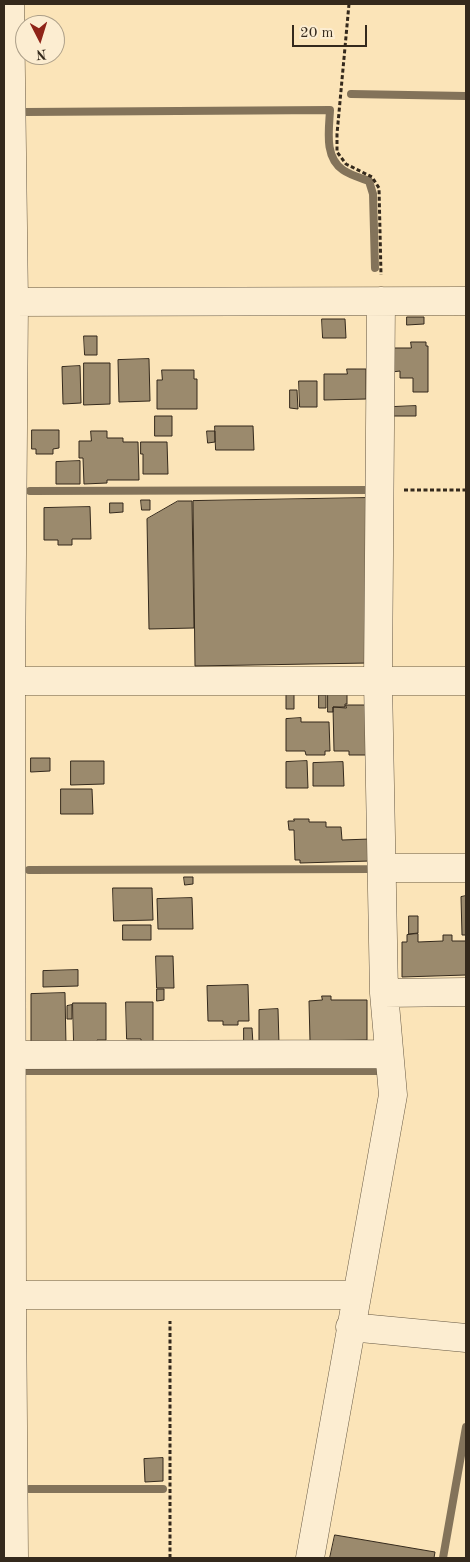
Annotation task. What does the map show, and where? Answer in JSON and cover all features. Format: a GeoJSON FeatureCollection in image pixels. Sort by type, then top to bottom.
{"type":"FeatureCollection","features":[{"type":"Feature","properties":{"kind":"street"},"geometry":{"type":"LineString","coordinates":[[10,4],[7,681],[11,1055],[8,1294],[14,1558]]}},
{"type":"Feature","properties":{"kind":"street"},"geometry":{"type":"LineString","coordinates":[[310,1558],[393,1095],[384,993],[378,682],[382,301]]}},
{"type":"Feature","properties":{"kind":"street"},"geometry":{"type":"LineString","coordinates":[[9,302],[466,302]]}},
{"type":"Feature","properties":{"kind":"street"},"geometry":{"type":"LineString","coordinates":[[7,681],[466,681]]}},
{"type":"Feature","properties":{"kind":"street"},"geometry":{"type":"LineString","coordinates":[[382,868],[466,868]]}},
{"type":"Feature","properties":{"kind":"street"},"geometry":{"type":"LineString","coordinates":[[384,993],[466,992]]}},
{"type":"Feature","properties":{"kind":"street"},"geometry":{"type":"LineString","coordinates":[[11,1055],[389,1054]]}},
{"type":"Feature","properties":{"kind":"street"},"geometry":{"type":"LineString","coordinates":[[8,1294],[356,1295]]}},
{"type":"Feature","properties":{"kind":"street"},"geometry":{"type":"LineString","coordinates":[[350,1327],[466,1338]]}},
{"type":"Feature","properties":{"kind":"path"},"geometry":{"type":"LineString","coordinates":[[349,4],[337,152],[346,164],[372,177],[379,188],[382,301]]}},
{"type":"Feature","properties":{"kind":"path"},"geometry":{"type":"LineString","coordinates":[[380,490],[466,490]]}},
{"type":"Feature","properties":{"kind":"path"},"geometry":{"type":"LineString","coordinates":[[170,1294],[170,1558]]}},
{"type":"Feature","properties":{"kind":"building"},"geometry":{"type":"Polygon","coordinates":[[[407,317],[424,317],[424,324],[407,325],[407,317]]]}},
{"type":"Feature","properties":{"kind":"building"},"geometry":{"type":"Polygon","coordinates":[[[322,319],[345,319],[346,338],[323,338],[322,319]]]}},
{"type":"Feature","properties":{"kind":"building"},"geometry":{"type":"Polygon","coordinates":[[[84,336],[97,336],[97,355],[85,355],[84,336]]]}},
{"type":"Feature","properties":{"kind":"building"},"geometry":{"type":"Polygon","coordinates":[[[411,342],[426,342],[426,346],[428,346],[428,392],[413,392],[413,378],[400,378],[400,371],[392,372],[392,348],[411,348],[411,342]]]}},
{"type":"Feature","properties":{"kind":"building"},"geometry":{"type":"Polygon","coordinates":[[[149,359],[150,401],[119,402],[118,360],[149,359]]]}},
{"type":"Feature","properties":{"kind":"building"},"geometry":{"type":"Polygon","coordinates":[[[84,363],[110,363],[110,404],[84,405],[84,363]]]}},
{"type":"Feature","properties":{"kind":"building"},"geometry":{"type":"Polygon","coordinates":[[[80,366],[81,403],[63,404],[62,367],[80,366]]]}},
{"type":"Feature","properties":{"kind":"building"},"geometry":{"type":"Polygon","coordinates":[[[347,369],[366,369],[366,399],[324,400],[324,374],[347,374],[347,369]]]}},
{"type":"Feature","properties":{"kind":"building"},"geometry":{"type":"Polygon","coordinates":[[[162,370],[194,370],[194,379],[197,379],[197,409],[157,409],[157,380],[162,380],[162,370]]]}},
{"type":"Feature","properties":{"kind":"building"},"geometry":{"type":"Polygon","coordinates":[[[299,381],[317,381],[317,407],[300,407],[299,381]]]}},
{"type":"Feature","properties":{"kind":"building"},"geometry":{"type":"Polygon","coordinates":[[[290,390],[297,390],[298,409],[290,408],[290,390]]]}},
{"type":"Feature","properties":{"kind":"building"},"geometry":{"type":"Polygon","coordinates":[[[416,406],[416,416],[393,416],[392,407],[416,406]]]}},
{"type":"Feature","properties":{"kind":"building"},"geometry":{"type":"Polygon","coordinates":[[[155,416],[172,416],[172,436],[155,436],[155,416]]]}},
{"type":"Feature","properties":{"kind":"building"},"geometry":{"type":"Polygon","coordinates":[[[215,426],[253,426],[254,450],[216,450],[215,426]]]}},
{"type":"Feature","properties":{"kind":"building"},"geometry":{"type":"Polygon","coordinates":[[[32,430],[59,430],[59,448],[53,449],[53,454],[36,454],[36,449],[32,449],[32,430]]]}},
{"type":"Feature","properties":{"kind":"building"},"geometry":{"type":"Polygon","coordinates":[[[91,431],[107,431],[107,438],[123,438],[123,442],[138,442],[139,480],[107,480],[107,483],[84,484],[83,458],[79,458],[79,441],[91,441],[91,431]]]}},
{"type":"Feature","properties":{"kind":"building"},"geometry":{"type":"Polygon","coordinates":[[[207,431],[215,431],[215,442],[208,443],[207,431]]]}},
{"type":"Feature","properties":{"kind":"building"},"geometry":{"type":"Polygon","coordinates":[[[141,442],[167,442],[168,474],[143,474],[141,442]]]}},
{"type":"Feature","properties":{"kind":"building"},"geometry":{"type":"Polygon","coordinates":[[[80,461],[80,484],[56,484],[56,462],[80,461]]]}},
{"type":"Feature","properties":{"kind":"building"},"geometry":{"type":"Polygon","coordinates":[[[366,498],[368,663],[195,666],[193,501],[366,498]]]}},
{"type":"Feature","properties":{"kind":"building"},"geometry":{"type":"Polygon","coordinates":[[[141,500],[150,500],[150,510],[142,510],[141,500]]]}},
{"type":"Feature","properties":{"kind":"building"},"geometry":{"type":"Polygon","coordinates":[[[178,501],[192,501],[194,628],[149,629],[147,519],[178,501]]]}},
{"type":"Feature","properties":{"kind":"building"},"geometry":{"type":"Polygon","coordinates":[[[110,503],[123,503],[123,512],[110,513],[110,503]]]}},
{"type":"Feature","properties":{"kind":"building"},"geometry":{"type":"Polygon","coordinates":[[[90,507],[91,539],[72,539],[72,545],[58,545],[58,540],[44,540],[44,508],[90,507]]]}},
{"type":"Feature","properties":{"kind":"building"},"geometry":{"type":"Polygon","coordinates":[[[328,693],[347,693],[347,704],[345,704],[345,707],[333,707],[333,712],[328,712],[328,693]]]}},
{"type":"Feature","properties":{"kind":"building"},"geometry":{"type":"Polygon","coordinates":[[[294,694],[294,709],[286,709],[286,695],[294,694]]]}},
{"type":"Feature","properties":{"kind":"building"},"geometry":{"type":"Polygon","coordinates":[[[319,695],[326,695],[326,708],[319,708],[319,695]]]}},
{"type":"Feature","properties":{"kind":"building"},"geometry":{"type":"Polygon","coordinates":[[[346,705],[366,705],[368,755],[349,755],[349,751],[334,751],[333,707],[346,708],[346,705]]]}},
{"type":"Feature","properties":{"kind":"building"},"geometry":{"type":"Polygon","coordinates":[[[301,718],[301,722],[329,722],[330,751],[325,751],[325,755],[306,755],[305,751],[286,751],[286,719],[301,718]]]}},
{"type":"Feature","properties":{"kind":"building"},"geometry":{"type":"Polygon","coordinates":[[[31,758],[50,758],[50,771],[31,772],[31,758]]]}},
{"type":"Feature","properties":{"kind":"building"},"geometry":{"type":"Polygon","coordinates":[[[71,761],[104,761],[104,784],[71,785],[71,761]]]}},
{"type":"Feature","properties":{"kind":"building"},"geometry":{"type":"Polygon","coordinates":[[[307,761],[308,788],[286,788],[286,762],[307,761]]]}},
{"type":"Feature","properties":{"kind":"building"},"geometry":{"type":"Polygon","coordinates":[[[343,762],[344,786],[313,786],[313,763],[343,762]]]}},
{"type":"Feature","properties":{"kind":"building"},"geometry":{"type":"Polygon","coordinates":[[[61,789],[92,789],[93,814],[61,814],[61,789]]]}},
{"type":"Feature","properties":{"kind":"building"},"geometry":{"type":"Polygon","coordinates":[[[294,819],[309,819],[309,822],[326,822],[326,827],[341,827],[342,840],[370,839],[370,861],[300,863],[300,860],[295,860],[294,830],[289,830],[288,821],[294,821],[294,819]]]}},
{"type":"Feature","properties":{"kind":"building"},"geometry":{"type":"Polygon","coordinates":[[[184,877],[193,877],[193,884],[185,885],[184,877]]]}},
{"type":"Feature","properties":{"kind":"building"},"geometry":{"type":"Polygon","coordinates":[[[113,888],[152,888],[153,920],[114,921],[113,888]]]}},
{"type":"Feature","properties":{"kind":"building"},"geometry":{"type":"Polygon","coordinates":[[[466,896],[466,935],[462,935],[461,897],[466,896]]]}},
{"type":"Feature","properties":{"kind":"building"},"geometry":{"type":"Polygon","coordinates":[[[192,898],[193,929],[158,929],[157,899],[192,898]]]}},
{"type":"Feature","properties":{"kind":"building"},"geometry":{"type":"Polygon","coordinates":[[[409,916],[418,916],[418,933],[409,934],[409,916]]]}},
{"type":"Feature","properties":{"kind":"building"},"geometry":{"type":"Polygon","coordinates":[[[123,925],[151,925],[151,940],[123,940],[123,925]]]}},
{"type":"Feature","properties":{"kind":"building"},"geometry":{"type":"Polygon","coordinates":[[[418,934],[418,942],[443,941],[443,935],[452,935],[452,941],[466,941],[466,975],[402,977],[402,942],[407,942],[407,935],[418,934]]]}},
{"type":"Feature","properties":{"kind":"building"},"geometry":{"type":"Polygon","coordinates":[[[156,956],[173,956],[174,988],[157,988],[156,956]]]}},
{"type":"Feature","properties":{"kind":"building"},"geometry":{"type":"Polygon","coordinates":[[[78,970],[78,986],[43,987],[43,971],[78,970]]]}},
{"type":"Feature","properties":{"kind":"building"},"geometry":{"type":"Polygon","coordinates":[[[248,985],[249,1021],[238,1021],[238,1025],[223,1025],[223,1021],[208,1021],[207,986],[248,985]]]}},
{"type":"Feature","properties":{"kind":"building"},"geometry":{"type":"Polygon","coordinates":[[[157,989],[164,989],[164,1000],[157,1001],[157,989]]]}},
{"type":"Feature","properties":{"kind":"building"},"geometry":{"type":"Polygon","coordinates":[[[65,993],[66,1046],[31,1046],[31,994],[65,993]]]}},
{"type":"Feature","properties":{"kind":"building"},"geometry":{"type":"Polygon","coordinates":[[[322,996],[331,996],[331,1000],[367,1000],[367,1040],[310,1041],[309,1001],[322,1000],[322,996]]]}},
{"type":"Feature","properties":{"kind":"building"},"geometry":{"type":"Polygon","coordinates":[[[126,1002],[153,1002],[153,1044],[141,1044],[141,1039],[127,1039],[126,1002]]]}},
{"type":"Feature","properties":{"kind":"building"},"geometry":{"type":"Polygon","coordinates":[[[73,1003],[106,1003],[106,1040],[97,1040],[97,1043],[74,1044],[73,1003]]]}},
{"type":"Feature","properties":{"kind":"building"},"geometry":{"type":"Polygon","coordinates":[[[72,1005],[72,1019],[67,1019],[67,1006],[72,1005]]]}},
{"type":"Feature","properties":{"kind":"building"},"geometry":{"type":"Polygon","coordinates":[[[278,1009],[279,1044],[259,1045],[259,1010],[278,1009]]]}},
{"type":"Feature","properties":{"kind":"building"},"geometry":{"type":"Polygon","coordinates":[[[244,1028],[252,1028],[253,1044],[244,1045],[244,1028]]]}},
{"type":"Feature","properties":{"kind":"building"},"geometry":{"type":"Polygon","coordinates":[[[163,1458],[163,1481],[145,1482],[144,1459],[163,1458]]]}},
{"type":"Feature","properties":{"kind":"building"},"geometry":{"type":"Polygon","coordinates":[[[335,1535],[435,1552],[434,1558],[330,1558],[335,1535]]]}},
{"type":"Feature","properties":{"kind":"waterway"},"geometry":{"type":"LineString","coordinates":[[351,94],[466,96]]}},
{"type":"Feature","properties":{"kind":"waterway"},"geometry":{"type":"LineString","coordinates":[[25,112],[330,110],[329,143],[333,158],[337,165],[346,172],[369,181],[373,194],[375,268]]}},
{"type":"Feature","properties":{"kind":"waterway"},"geometry":{"type":"LineString","coordinates":[[30,491],[372,490]]}},
{"type":"Feature","properties":{"kind":"waterway"},"geometry":{"type":"LineString","coordinates":[[29,870],[373,869],[373,865]]}},
{"type":"Feature","properties":{"kind":"waterway"},"geometry":{"type":"LineString","coordinates":[[26,1071],[381,1071]]}},
{"type":"Feature","properties":{"kind":"waterway"},"geometry":{"type":"LineString","coordinates":[[443,1558],[466,1427]]}},
{"type":"Feature","properties":{"kind":"waterway"},"geometry":{"type":"LineString","coordinates":[[29,1489],[163,1489]]}}]}
